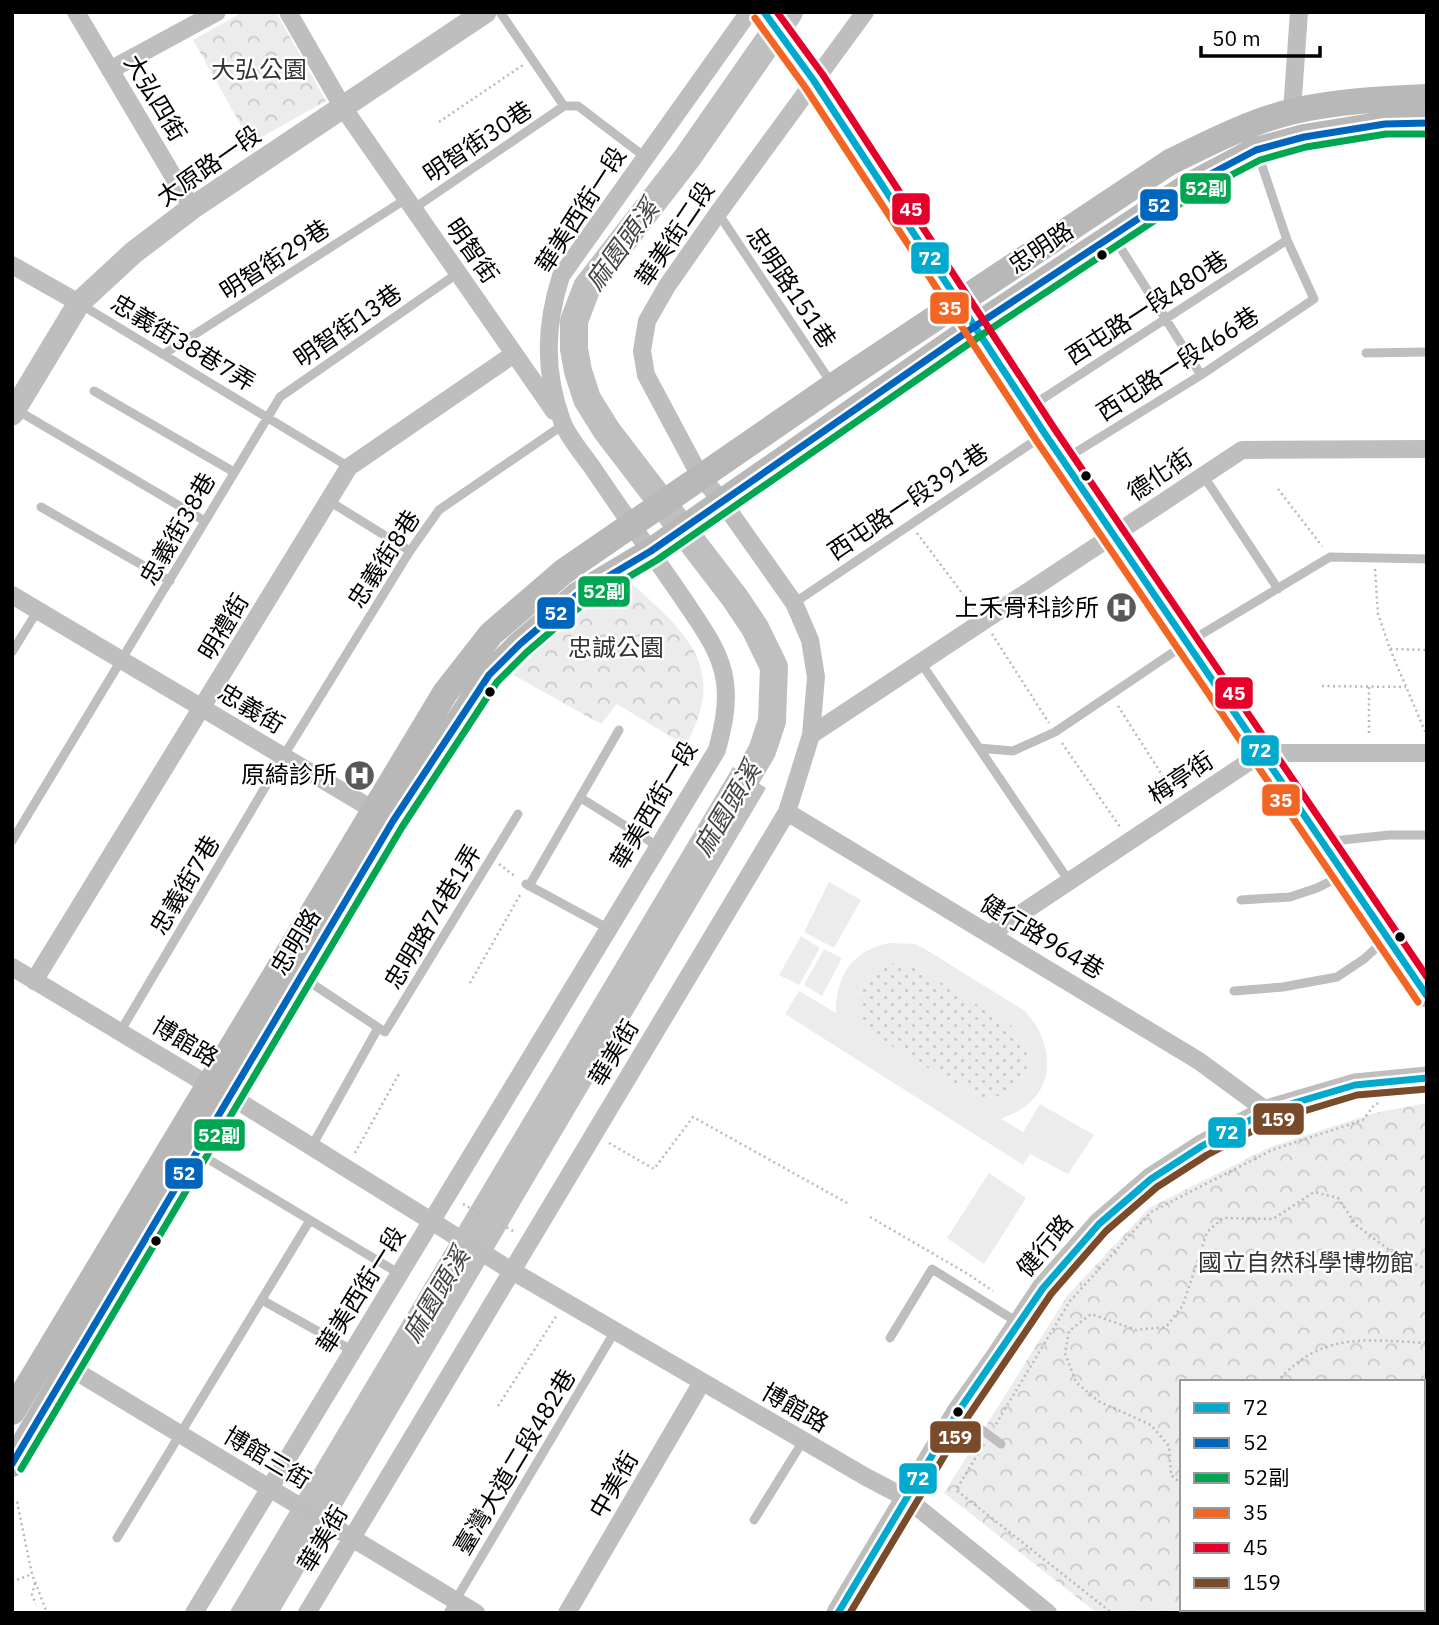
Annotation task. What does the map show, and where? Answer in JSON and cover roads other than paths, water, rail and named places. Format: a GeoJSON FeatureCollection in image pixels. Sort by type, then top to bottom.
{"type":"FeatureCollection","features":[{"type":"Feature","properties":{"kind":"main road","name":"忠明路"},"geometry":{"type":"LineString","coordinates":[[12,1464],[197,1152],[220,1091],[301,976],[446,693],[491,634],[563,572],[694,480],[1170,162],[1218,139],[1292,111],[1353,101],[1427,97]]}},
{"type":"Feature","properties":{"kind":"main road","name":"忠明路"},"geometry":{"type":"LineString","coordinates":[[12,1412],[220,1091],[384,817],[489,676],[520,644],[577,596],[653,550],[974,327],[1188,186],[1256,150],[1304,136],[1385,124],[1427,123]]}},
{"type":"Feature","properties":{"kind":"street","name":"大弘四街"},"geometry":{"type":"LineString","coordinates":[[76,12],[192,208]]}},
{"type":"Feature","properties":{"kind":"street"},"geometry":{"type":"LineString","coordinates":[[110,70],[217,12]]}},
{"type":"Feature","properties":{"kind":"street","name":"明智街"},"geometry":{"type":"LineString","coordinates":[[288,12],[342,106],[563,425]]}},
{"type":"Feature","properties":{"kind":"street","name":"太原路一段"},"geometry":{"type":"LineString","coordinates":[[14,412],[79,303],[133,253],[192,208],[485,12]]}},
{"type":"Feature","properties":{"kind":"street","name":"華美西街一段"},"geometry":{"type":"LineString","coordinates":[[194,1613],[272,1490],[353,1350],[435,1223],[448,1195],[717,750],[726,712],[725,680],[717,654],[653,550],[563,425],[547,357],[552,303],[561,276],[749,12]]}},
{"type":"Feature","properties":{"kind":"street"},"geometry":{"type":"LineString","coordinates":[[764,12],[808,72],[1045,434],[1427,996]]}},
{"type":"Feature","properties":{"kind":"street","name":"華美街二段"},"geometry":{"type":"LineString","coordinates":[[716,505],[694,480],[646,375],[642,351],[648,321],[667,286],[718,213],[808,72],[865,12]]}},
{"type":"Feature","properties":{"kind":"street"},"geometry":{"type":"LineString","coordinates":[[1292,111],[1298,12]]}},
{"type":"Feature","properties":{"kind":"street"},"geometry":{"type":"LineString","coordinates":[[12,265],[79,303]]}},
{"type":"Feature","properties":{"kind":"street","name":"明禮街"},"geometry":{"type":"LineString","coordinates":[[34,981],[349,467],[514,354]]}},
{"type":"Feature","properties":{"kind":"street","name":"德化街"},"geometry":{"type":"LineString","coordinates":[[811,735],[1242,450],[1427,449]]}},
{"type":"Feature","properties":{"kind":"street","name":"華美街"},"geometry":{"type":"LineString","coordinates":[[307,1613],[349,1535],[507,1268],[531,1241],[788,812],[811,735],[816,677],[810,640],[794,603],[716,505]]}},
{"type":"Feature","properties":{"kind":"street","name":"忠義街"},"geometry":{"type":"LineString","coordinates":[[12,595],[384,817]]}},
{"type":"Feature","properties":{"kind":"street"},"geometry":{"type":"LineString","coordinates":[[1262,753],[1427,753]]}},
{"type":"Feature","properties":{"kind":"street","name":"梅亭街"},"geometry":{"type":"LineString","coordinates":[[990,934],[1262,753]]}},
{"type":"Feature","properties":{"kind":"street","name":"健行路964巷"},"geometry":{"type":"LineString","coordinates":[[788,812],[1199,1061],[1267,1111]]}},
{"type":"Feature","properties":{"kind":"street","name":"博館路"},"geometry":{"type":"LineString","coordinates":[[12,967],[347,1167],[507,1268],[803,1441],[906,1497],[1048,1613]]}},
{"type":"Feature","properties":{"kind":"street","name":"健行路"},"geometry":{"type":"LineString","coordinates":[[838,1613],[958,1412],[1042,1288],[1089,1233],[1151,1179],[1202,1146],[1267,1111],[1355,1085],[1427,1078]]}},
{"type":"Feature","properties":{"kind":"street","name":"博館三街"},"geometry":{"type":"LineString","coordinates":[[69,1367],[349,1535],[452,1606],[476,1613]]}},
{"type":"Feature","properties":{"kind":"street","name":"中美街"},"geometry":{"type":"LineString","coordinates":[[567,1613],[702,1382]]}},
{"type":"Feature","properties":{"kind":"lane"},"geometry":{"type":"LineString","coordinates":[[500,12],[564,106],[578,106],[645,157]]}},
{"type":"Feature","properties":{"kind":"lane","name":"明智街30巷"},"geometry":{"type":"LineString","coordinates":[[410,204],[564,106]]}},
{"type":"Feature","properties":{"kind":"lane"},"geometry":{"type":"LineString","coordinates":[[1256,150],[1287,240]]}},
{"type":"Feature","properties":{"kind":"lane","name":"明智街29巷"},"geometry":{"type":"LineString","coordinates":[[164,354],[410,204]]}},
{"type":"Feature","properties":{"kind":"lane","name":"忠明路151巷"},"geometry":{"type":"LineString","coordinates":[[718,213],[833,386]]}},
{"type":"Feature","properties":{"kind":"lane"},"geometry":{"type":"LineString","coordinates":[[1112,235],[1200,374]]}},
{"type":"Feature","properties":{"kind":"lane","name":"西屯路一段466巷"},"geometry":{"type":"LineString","coordinates":[[1063,460],[1314,299],[1287,240]]}},
{"type":"Feature","properties":{"kind":"lane","name":"西屯路一段480巷"},"geometry":{"type":"LineString","coordinates":[[1028,408],[1287,240]]}},
{"type":"Feature","properties":{"kind":"lane","name":"明智街13巷"},"geometry":{"type":"LineString","coordinates":[[267,417],[280,397],[458,273]]}},
{"type":"Feature","properties":{"kind":"lane","name":"忠義街38巷7弄"},"geometry":{"type":"LineString","coordinates":[[79,303],[349,467]]}},
{"type":"Feature","properties":{"kind":"lane"},"geometry":{"type":"LineString","coordinates":[[1366,353],[1427,352]]}},
{"type":"Feature","properties":{"kind":"lane"},"geometry":{"type":"LineString","coordinates":[[94,391],[234,472]]}},
{"type":"Feature","properties":{"kind":"lane"},"geometry":{"type":"LineString","coordinates":[[14,412],[205,521]]}},
{"type":"Feature","properties":{"kind":"lane","name":"忠義街38巷"},"geometry":{"type":"LineString","coordinates":[[12,841],[123,661],[267,417]]}},
{"type":"Feature","properties":{"kind":"lane","name":"忠義街8巷"},"geometry":{"type":"LineString","coordinates":[[284,757],[410,551],[439,510],[563,425]]}},
{"type":"Feature","properties":{"kind":"lane","name":"西屯路一段391巷"},"geometry":{"type":"LineString","coordinates":[[794,603],[1045,434]]}},
{"type":"Feature","properties":{"kind":"lane"},"geometry":{"type":"LineString","coordinates":[[1203,475],[1278,589]]}},
{"type":"Feature","properties":{"kind":"lane"},"geometry":{"type":"LineString","coordinates":[[329,501],[410,551]]}},
{"type":"Feature","properties":{"kind":"lane"},"geometry":{"type":"LineString","coordinates":[[41,507],[170,581]]}},
{"type":"Feature","properties":{"kind":"lane"},"geometry":{"type":"LineString","coordinates":[[979,748],[1013,751],[1055,732],[1187,643],[1330,558],[1427,559]]}},
{"type":"Feature","properties":{"kind":"lane"},"geometry":{"type":"LineString","coordinates":[[12,652],[38,610]]}},
{"type":"Feature","properties":{"kind":"lane"},"geometry":{"type":"LineString","coordinates":[[921,663],[1069,881]]}},
{"type":"Feature","properties":{"kind":"lane"},"geometry":{"type":"LineString","coordinates":[[608,929],[528,885],[619,730]]}},
{"type":"Feature","properties":{"kind":"lane","name":"忠義街7巷"},"geometry":{"type":"LineString","coordinates":[[120,1032],[284,757]]}},
{"type":"Feature","properties":{"kind":"lane"},"geometry":{"type":"LineString","coordinates":[[581,798],[659,846]]}},
{"type":"Feature","properties":{"kind":"lane","name":"忠明路74巷1弄"},"geometry":{"type":"LineString","coordinates":[[378,1028],[385,1032],[518,814]]}},
{"type":"Feature","properties":{"kind":"lane"},"geometry":{"type":"LineString","coordinates":[[1322,842],[1389,835],[1427,835]]}},
{"type":"Feature","properties":{"kind":"lane"},"geometry":{"type":"LineString","coordinates":[[1241,900],[1290,897],[1317,888],[1344,874]]}},
{"type":"Feature","properties":{"kind":"lane"},"geometry":{"type":"LineString","coordinates":[[1234,991],[1283,987],[1337,977],[1364,959],[1388,938]]}},
{"type":"Feature","properties":{"kind":"lane"},"geometry":{"type":"LineString","coordinates":[[301,976],[378,1028],[312,1146]]}},
{"type":"Feature","properties":{"kind":"lane"},"geometry":{"type":"LineString","coordinates":[[197,1152],[400,1274]]}},
{"type":"Feature","properties":{"kind":"lane"},"geometry":{"type":"LineString","coordinates":[[117,1538],[310,1220]]}},
{"type":"Feature","properties":{"kind":"lane"},"geometry":{"type":"LineString","coordinates":[[890,1338],[932,1269],[1019,1323]]}},
{"type":"Feature","properties":{"kind":"lane"},"geometry":{"type":"LineString","coordinates":[[261,1300],[353,1350]]}},
{"type":"Feature","properties":{"kind":"lane","name":"臺灣大道二段482巷"},"geometry":{"type":"LineString","coordinates":[[452,1606],[615,1331]]}},
{"type":"Feature","properties":{"kind":"lane"},"geometry":{"type":"LineString","coordinates":[[958,1412],[1001,1444]]}},
{"type":"Feature","properties":{"kind":"lane"},"geometry":{"type":"LineString","coordinates":[[754,1520],[803,1441]]}},
{"type":"Feature","properties":{"kind":"water"},"geometry":{"type":"Polygon","coordinates":[[[733,767],[766,788],[279,1613],[229,1613],[733,767]]]}},
{"type":"Feature","properties":{"kind":"waterway","name":"麻園頭溪"},"geometry":{"type":"LineString","coordinates":[[729,807],[762,751],[772,721],[774,667],[755,628],[735,598],[607,431],[587,399],[574,349],[574,321],[587,287],[687,158],[789,12]]}},
{"type":"Feature","properties":{"kind":"place","name":"上禾骨科診所"},"geometry":{"type":"Point","coordinates":[1122,608]}},
{"type":"Feature","properties":{"kind":"place","name":"原綺診所"},"geometry":{"type":"Point","coordinates":[360,775]}},
{"type":"Feature","properties":{"kind":"park label","name":"大弘公園"},"geometry":{"type":"Point","coordinates":[259,70]}},
{"type":"Feature","properties":{"kind":"park label","name":"忠誠公園"},"geometry":{"type":"Point","coordinates":[616,648]}},
{"type":"Feature","properties":{"kind":"park label","name":"國立自然科學博物館"},"geometry":{"type":"Point","coordinates":[1306,1263]}}]}
